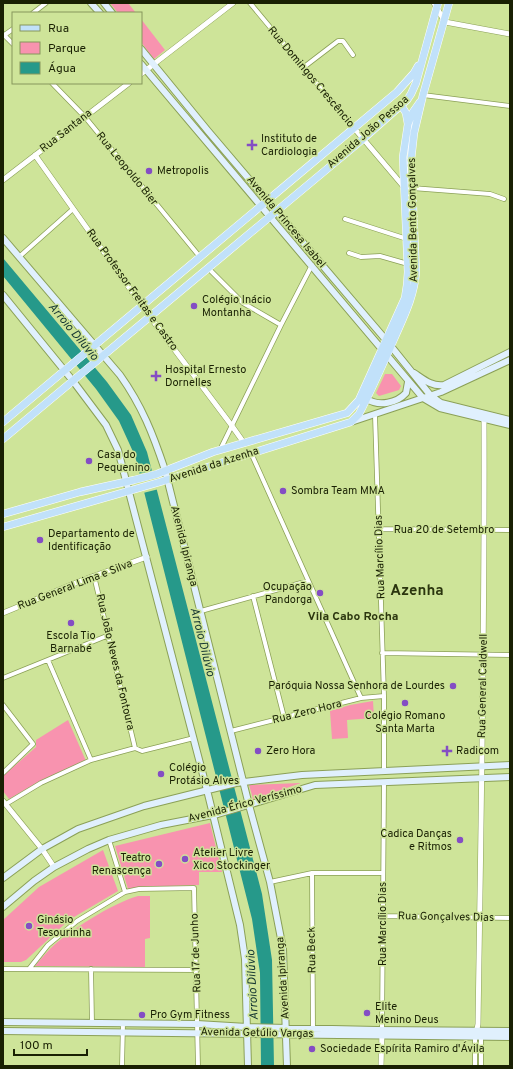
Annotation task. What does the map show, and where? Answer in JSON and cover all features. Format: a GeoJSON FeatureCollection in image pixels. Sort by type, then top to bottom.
{"type":"FeatureCollection","features":[{"type":"Feature","properties":{"kind":"main road"},"geometry":{"type":"LineString","coordinates":[[91,3],[99,12]]}},
{"type":"Feature","properties":{"kind":"main road"},"geometry":{"type":"LineString","coordinates":[[104,3],[111,12]]}},
{"type":"Feature","properties":{"kind":"main road","name":"Avenida Bento Gonçalves"},"geometry":{"type":"LineString","coordinates":[[351,422],[360,414],[391,347],[415,288],[416,272],[411,160],[414,133],[449,3]]}},
{"type":"Feature","properties":{"kind":"main road"},"geometry":{"type":"LineString","coordinates":[[421,61],[436,4]]}},
{"type":"Feature","properties":{"kind":"main road","name":"Avenida Princesa Isabel"},"geometry":{"type":"LineString","coordinates":[[142,50],[267,202],[386,340],[431,396]]}},
{"type":"Feature","properties":{"kind":"main road","name":"Avenida João Pessoa"},"geometry":{"type":"LineString","coordinates":[[3,439],[401,106],[414,89],[421,61]]}},
{"type":"Feature","properties":{"kind":"main road","name":"Avenida João Pessoa"},"geometry":{"type":"LineString","coordinates":[[4,419],[72,365],[397,92],[414,73],[421,61]]}},
{"type":"Feature","properties":{"kind":"main road","name":"Avenida Princesa Isabel"},"geometry":{"type":"LineString","coordinates":[[143,72],[312,265],[408,382],[423,398]]}},
{"type":"Feature","properties":{"kind":"main road","name":"Avenida Bento Gonçalves"},"geometry":{"type":"LineString","coordinates":[[347,412],[359,400],[405,298],[408,264],[403,157],[408,124],[413,112],[423,97]]}},
{"type":"Feature","properties":{"kind":"main road"},"geometry":{"type":"LineString","coordinates":[[401,106],[406,113],[408,124]]}},
{"type":"Feature","properties":{"kind":"main road","name":"Avenida Ipiranga"},"geometry":{"type":"LineString","coordinates":[[3,238],[130,389],[153,434],[168,480],[249,805],[270,882],[283,949],[286,1066]]}},
{"type":"Feature","properties":{"kind":"main road"},"geometry":{"type":"LineString","coordinates":[[3,295],[65,370],[106,425],[131,481],[147,558],[205,781],[210,790],[216,814],[240,925],[245,959],[248,1066]]}},
{"type":"Feature","properties":{"kind":"main road"},"geometry":{"type":"LineString","coordinates":[[409,370],[431,384],[440,386],[510,352]]}},
{"type":"Feature","properties":{"kind":"main road","name":"Avenida da Azenha"},"geometry":{"type":"LineString","coordinates":[[3,527],[168,480],[375,415],[441,392],[510,360]]}},
{"type":"Feature","properties":{"kind":"main road"},"geometry":{"type":"LineString","coordinates":[[367,399],[378,404],[398,399],[406,393],[408,382]]}},
{"type":"Feature","properties":{"kind":"main road"},"geometry":{"type":"LineString","coordinates":[[431,396],[441,403],[510,420]]}},
{"type":"Feature","properties":{"kind":"main road"},"geometry":{"type":"LineString","coordinates":[[423,398],[440,408],[510,425]]}},
{"type":"Feature","properties":{"kind":"main road","name":"Avenida da Azenha"},"geometry":{"type":"LineString","coordinates":[[3,514],[80,492],[157,474],[220,450],[347,412]]}},
{"type":"Feature","properties":{"kind":"main road","name":"Avenida Érico Veríssimo"},"geometry":{"type":"LineString","coordinates":[[3,878],[42,849],[78,829],[144,806],[234,783],[302,775],[510,765]]}},
{"type":"Feature","properties":{"kind":"main road","name":"Avenida Érico Veríssimo"},"geometry":{"type":"LineString","coordinates":[[3,907],[34,881],[54,867],[109,840],[161,825],[241,808],[315,785],[510,777]]}},
{"type":"Feature","properties":{"kind":"main road"},"geometry":{"type":"LineString","coordinates":[[197,793],[203,787],[205,781]]}},
{"type":"Feature","properties":{"kind":"main road","name":"Avenida Getúlio Vargas"},"geometry":{"type":"LineString","coordinates":[[3,1022],[198,1024],[247,1027],[278,1031],[382,1033],[510,1031]]}},
{"type":"Feature","properties":{"kind":"main road","name":"Avenida Getúlio Vargas"},"geometry":{"type":"LineString","coordinates":[[286,1031],[313,1028],[382,1033]]}},
{"type":"Feature","properties":{"kind":"main road","name":"Avenida Getúlio Vargas"},"geometry":{"type":"LineString","coordinates":[[3,1030],[247,1034],[278,1031]]}},
{"type":"Feature","properties":{"kind":"main road","name":"Avenida Getúlio Vargas"},"geometry":{"type":"LineString","coordinates":[[478,1031],[510,1036]]}},
{"type":"Feature","properties":{"kind":"street"},"geometry":{"type":"LineString","coordinates":[[34,12],[46,3]]}},
{"type":"Feature","properties":{"kind":"street"},"geometry":{"type":"LineString","coordinates":[[143,72],[233,3]]}},
{"type":"Feature","properties":{"kind":"street","name":"Rua Domingos Crescêncio"},"geometry":{"type":"LineString","coordinates":[[250,3],[404,187]]}},
{"type":"Feature","properties":{"kind":"street"},"geometry":{"type":"LineString","coordinates":[[436,4],[445,22],[510,34]]}},
{"type":"Feature","properties":{"kind":"street"},"geometry":{"type":"LineString","coordinates":[[4,35],[12,43]]}},
{"type":"Feature","properties":{"kind":"street"},"geometry":{"type":"LineString","coordinates":[[304,67],[338,41],[343,41],[353,55]]}},
{"type":"Feature","properties":{"kind":"street","name":"Rua Leopoldo Bier"},"geometry":{"type":"LineString","coordinates":[[53,84],[85,117],[200,257]]}},
{"type":"Feature","properties":{"kind":"street","name":"Rua Santana"},"geometry":{"type":"LineString","coordinates":[[3,180],[128,84]]}},
{"type":"Feature","properties":{"kind":"street"},"geometry":{"type":"LineString","coordinates":[[423,97],[510,106]]}},
{"type":"Feature","properties":{"kind":"street","name":"Rua Professor Freitas e Castro"},"geometry":{"type":"LineString","coordinates":[[35,156],[150,317],[244,443]]}},
{"type":"Feature","properties":{"kind":"street"},"geometry":{"type":"LineString","coordinates":[[412,188],[490,194],[504,199]]}},
{"type":"Feature","properties":{"kind":"street"},"geometry":{"type":"LineString","coordinates":[[19,257],[73,209]]}},
{"type":"Feature","properties":{"kind":"street"},"geometry":{"type":"LineString","coordinates":[[345,219],[407,239]]}},
{"type":"Feature","properties":{"kind":"street"},"geometry":{"type":"LineString","coordinates":[[350,253],[361,257],[380,256],[408,264]]}},
{"type":"Feature","properties":{"kind":"street"},"geometry":{"type":"LineString","coordinates":[[220,450],[312,265]]}},
{"type":"Feature","properties":{"kind":"street"},"geometry":{"type":"LineString","coordinates":[[208,268],[243,302],[281,325]]}},
{"type":"Feature","properties":{"kind":"street","name":"Rua Marcílio Dias"},"geometry":{"type":"LineString","coordinates":[[375,415],[384,696],[384,770]]}},
{"type":"Feature","properties":{"kind":"street","name":"Rua General Caldwell"},"geometry":{"type":"LineString","coordinates":[[478,1031],[485,530],[484,419]]}},
{"type":"Feature","properties":{"kind":"street"},"geometry":{"type":"LineString","coordinates":[[251,453],[360,698]]}},
{"type":"Feature","properties":{"kind":"street","name":"Rua 20 de Setembro"},"geometry":{"type":"LineString","coordinates":[[379,529],[510,530]]}},
{"type":"Feature","properties":{"kind":"street","name":"Rua General Lima e Silva"},"geometry":{"type":"LineString","coordinates":[[3,613],[94,576],[147,558]]}},
{"type":"Feature","properties":{"kind":"street","name":"Rua João Neves da Fontoura"},"geometry":{"type":"LineString","coordinates":[[94,576],[135,748]]}},
{"type":"Feature","properties":{"kind":"street"},"geometry":{"type":"LineString","coordinates":[[200,611],[308,581]]}},
{"type":"Feature","properties":{"kind":"street"},"geometry":{"type":"LineString","coordinates":[[254,596],[284,717]]}},
{"type":"Feature","properties":{"kind":"street"},"geometry":{"type":"LineString","coordinates":[[3,678],[109,635]]}},
{"type":"Feature","properties":{"kind":"street"},"geometry":{"type":"LineString","coordinates":[[382,653],[510,655]]}},
{"type":"Feature","properties":{"kind":"street"},"geometry":{"type":"LineString","coordinates":[[48,660],[91,760]]}},
{"type":"Feature","properties":{"kind":"street","name":"Rua Zero Hora"},"geometry":{"type":"LineString","coordinates":[[231,731],[360,698],[384,696]]}},
{"type":"Feature","properties":{"kind":"street"},"geometry":{"type":"LineString","coordinates":[[3,705],[33,744],[3,773]]}},
{"type":"Feature","properties":{"kind":"street"},"geometry":{"type":"LineString","coordinates":[[54,867],[42,849],[5,803],[41,782],[91,760],[135,748],[142,751],[194,738]]}},
{"type":"Feature","properties":{"kind":"street","name":"Rua Marcílio Dias"},"geometry":{"type":"LineString","coordinates":[[381,1066],[384,782]]}},
{"type":"Feature","properties":{"kind":"street"},"geometry":{"type":"LineString","coordinates":[[29,969],[48,945],[77,921],[125,892],[109,840]]}},
{"type":"Feature","properties":{"kind":"street"},"geometry":{"type":"LineString","coordinates":[[270,882],[312,873],[383,872]]}},
{"type":"Feature","properties":{"kind":"street","name":"Rua Beck"},"geometry":{"type":"LineString","coordinates":[[312,873],[313,1028]]}},
{"type":"Feature","properties":{"kind":"street","name":"Rua 17 de Junho"},"geometry":{"type":"LineString","coordinates":[[125,892],[139,889],[194,888],[198,1066]]}},
{"type":"Feature","properties":{"kind":"street","name":"Rua Gonçalves Dias"},"geometry":{"type":"LineString","coordinates":[[383,916],[510,918]]}},
{"type":"Feature","properties":{"kind":"street"},"geometry":{"type":"LineString","coordinates":[[3,969],[197,970]]}},
{"type":"Feature","properties":{"kind":"street"},"geometry":{"type":"LineString","coordinates":[[91,969],[92,1023]]}},
{"type":"Feature","properties":{"kind":"street"},"geometry":{"type":"LineString","coordinates":[[122,1066],[123,1023]]}},
{"type":"Feature","properties":{"kind":"street"},"geometry":{"type":"LineString","coordinates":[[475,1066],[478,1031]]}},
{"type":"Feature","properties":{"kind":"street"},"geometry":{"type":"LineString","coordinates":[[478,1031],[481,1066]]}},
{"type":"Feature","properties":{"kind":"green space"},"geometry":{"type":"Polygon","coordinates":[[[110,3],[128,3],[135,12],[117,12],[110,3]]]}},
{"type":"Feature","properties":{"kind":"green space"},"geometry":{"type":"Polygon","coordinates":[[[142,20],[165,50],[154,59],[142,43],[142,20]]]}},
{"type":"Feature","properties":{"kind":"green space"},"geometry":{"type":"Polygon","coordinates":[[[385,374],[392,374],[401,386],[399,390],[379,396],[376,393],[385,374]]]}},
{"type":"Feature","properties":{"kind":"green space"},"geometry":{"type":"Polygon","coordinates":[[[373,701],[374,718],[347,720],[348,738],[332,739],[330,711],[350,705],[373,701]]]}},
{"type":"Feature","properties":{"kind":"green space"},"geometry":{"type":"Polygon","coordinates":[[[68,720],[86,761],[42,780],[9,799],[3,791],[3,776],[36,747],[36,740],[68,720]]]}},
{"type":"Feature","properties":{"kind":"green space"},"geometry":{"type":"Polygon","coordinates":[[[301,783],[278,791],[254,802],[249,785],[301,783]]]}},
{"type":"Feature","properties":{"kind":"green space"},"geometry":{"type":"Polygon","coordinates":[[[210,823],[222,872],[199,872],[199,885],[138,887],[128,889],[115,846],[210,823]]]}},
{"type":"Feature","properties":{"kind":"green space"},"geometry":{"type":"Polygon","coordinates":[[[103,850],[118,891],[69,920],[26,960],[21,962],[3,962],[3,920],[39,887],[103,850]]]}},
{"type":"Feature","properties":{"kind":"green space"},"geometry":{"type":"Polygon","coordinates":[[[138,896],[150,896],[150,938],[145,939],[145,967],[35,966],[48,951],[79,926],[104,911],[138,896]]]}},
{"type":"Feature","properties":{"kind":"water","name":"Arroio Dilúvio"},"geometry":{"type":"Polygon","coordinates":[[[3,258],[107,382],[131,415],[147,452],[262,894],[272,960],[274,1066],[261,1066],[260,973],[252,919],[135,456],[119,421],[96,389],[3,276],[3,258]]]}},
{"type":"Feature","properties":{"kind":"pier"},"geometry":{"type":"Polygon","coordinates":[[[154,470],[159,489],[143,493],[138,474],[154,470]]]}},
{"type":"Feature","properties":{"kind":"place","name":"Instituto de Cardiologia"},"geometry":{"type":"Point","coordinates":[252,145]}},
{"type":"Feature","properties":{"kind":"place","name":"Metropolis"},"geometry":{"type":"Point","coordinates":[149,171]}},
{"type":"Feature","properties":{"kind":"place","name":"Colégio Inácio Montanha"},"geometry":{"type":"Point","coordinates":[194,306]}},
{"type":"Feature","properties":{"kind":"place","name":"Hospital Ernesto Dornelles"},"geometry":{"type":"Point","coordinates":[156,376]}},
{"type":"Feature","properties":{"kind":"place","name":"Casa do Pequenino"},"geometry":{"type":"Point","coordinates":[89,461]}},
{"type":"Feature","properties":{"kind":"place","name":"Sombra Team MMA"},"geometry":{"type":"Point","coordinates":[283,491]}},
{"type":"Feature","properties":{"kind":"place","name":"Departamento de Identificação"},"geometry":{"type":"Point","coordinates":[40,540]}},
{"type":"Feature","properties":{"kind":"place","name":"Ocupação Pandorga"},"geometry":{"type":"Point","coordinates":[320,593]}},
{"type":"Feature","properties":{"kind":"place","name":"Escola Tio Barnabé"},"geometry":{"type":"Point","coordinates":[71,623]}},
{"type":"Feature","properties":{"kind":"place","name":"Paróquia Nossa Senhora de Lourdes"},"geometry":{"type":"Point","coordinates":[453,686]}},
{"type":"Feature","properties":{"kind":"place","name":"Colégio Romano Santa Marta"},"geometry":{"type":"Point","coordinates":[405,703]}},
{"type":"Feature","properties":{"kind":"place","name":"Zero Hora"},"geometry":{"type":"Point","coordinates":[258,751]}},
{"type":"Feature","properties":{"kind":"place","name":"Radicom"},"geometry":{"type":"Point","coordinates":[447,751]}},
{"type":"Feature","properties":{"kind":"place","name":"Colégio Protásio Alves"},"geometry":{"type":"Point","coordinates":[161,774]}},
{"type":"Feature","properties":{"kind":"place","name":"Cadica Danças e Ritmos"},"geometry":{"type":"Point","coordinates":[460,840]}},
{"type":"Feature","properties":{"kind":"place","name":"Atelier Livre Xico Stockinger"},"geometry":{"type":"Point","coordinates":[185,859]}},
{"type":"Feature","properties":{"kind":"place","name":"Teatro Renascença"},"geometry":{"type":"Point","coordinates":[159,864]}},
{"type":"Feature","properties":{"kind":"place","name":"Ginásio Tesourinha"},"geometry":{"type":"Point","coordinates":[29,926]}},
{"type":"Feature","properties":{"kind":"place","name":"Elite Menino Deus"},"geometry":{"type":"Point","coordinates":[367,1013]}},
{"type":"Feature","properties":{"kind":"place","name":"Pro Gym Fitness"},"geometry":{"type":"Point","coordinates":[142,1015]}},
{"type":"Feature","properties":{"kind":"place","name":"Sociedade Espírita Ramiro d'Ávila"},"geometry":{"type":"Point","coordinates":[312,1049]}},
{"type":"Feature","properties":{"kind":"district","name":"Azenha"},"geometry":{"type":"Point","coordinates":[417,591]}},
{"type":"Feature","properties":{"kind":"district","name":"Vila Cabo Rocha"},"geometry":{"type":"Point","coordinates":[353,617]}}]}
